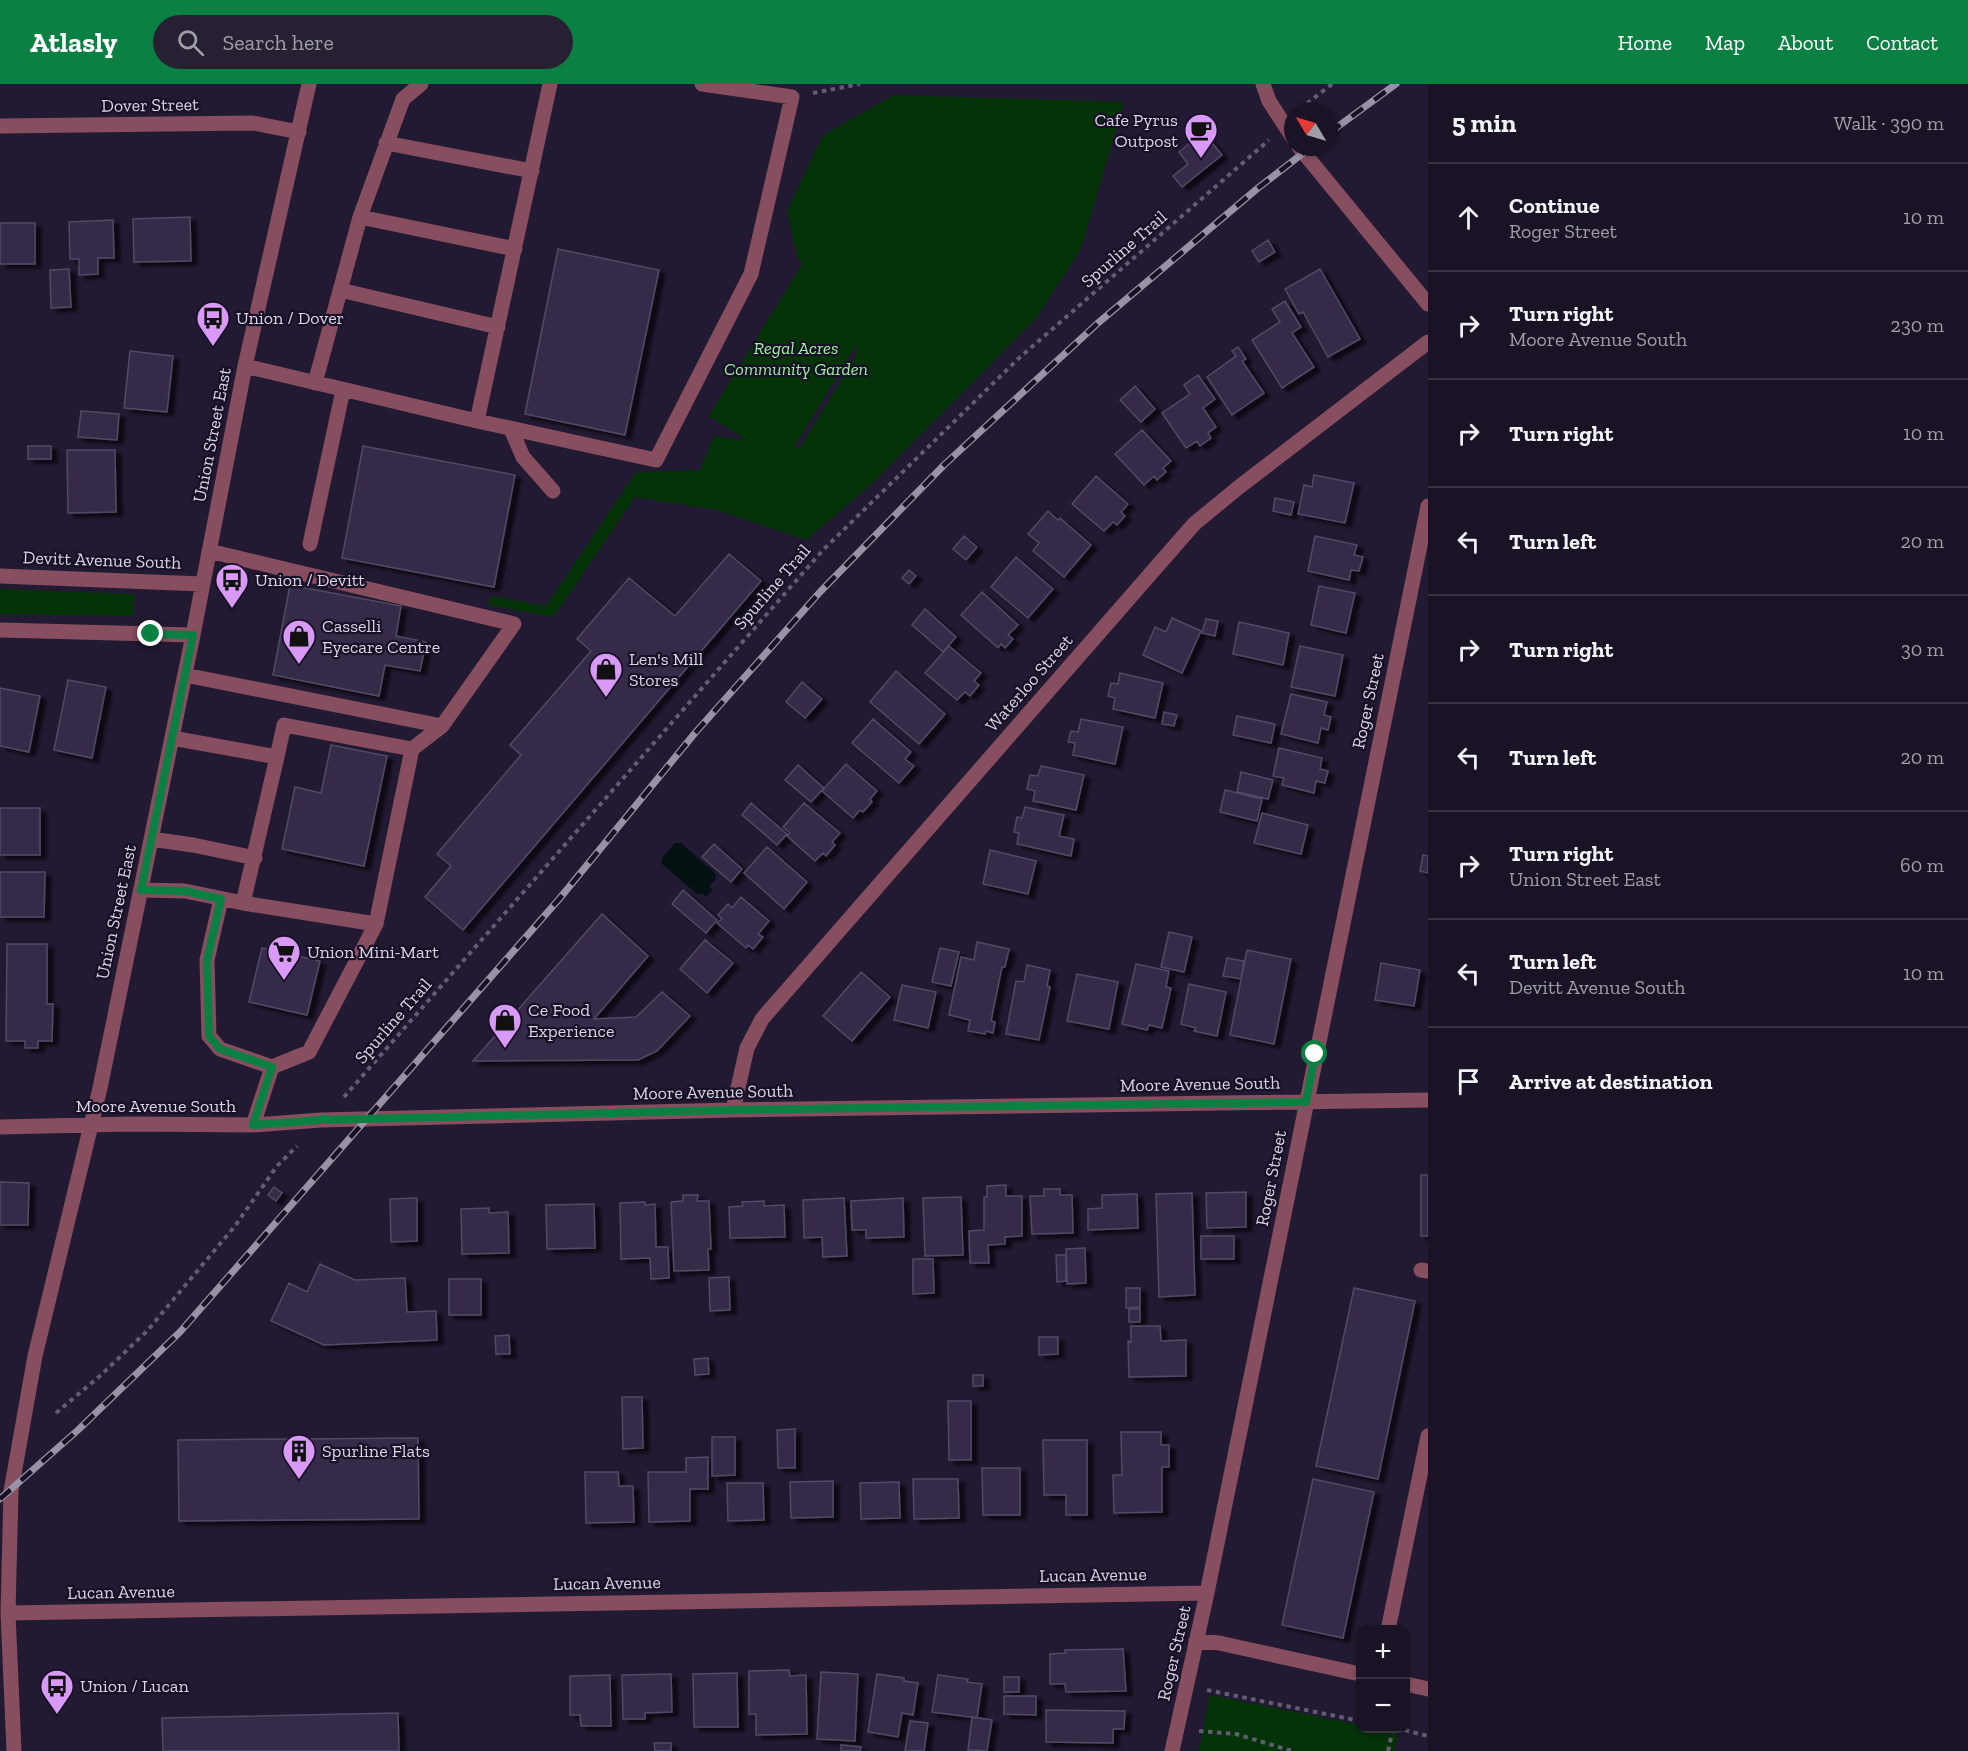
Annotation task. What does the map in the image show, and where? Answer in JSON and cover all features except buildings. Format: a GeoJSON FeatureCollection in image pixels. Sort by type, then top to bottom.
{"type":"FeatureCollection","features":[{"type":"Feature","properties":{"kind":"street","name":"Union Street East"},"geometry":{"type":"LineString","coordinates":[[14,1751],[8,1613],[11,1491],[35,1356],[92,1125],[185,675],[245,366],[309,84]]}},
{"type":"Feature","properties":{"kind":"street"},"geometry":{"type":"LineString","coordinates":[[315,383],[360,217],[386,142],[403,99],[421,84]]}},
{"type":"Feature","properties":{"kind":"street"},"geometry":{"type":"LineString","coordinates":[[477,422],[550,84]]}},
{"type":"Feature","properties":{"kind":"street"},"geometry":{"type":"LineString","coordinates":[[245,366],[477,422],[656,460],[751,274],[792,97],[702,84]]}},
{"type":"Feature","properties":{"kind":"street"},"geometry":{"type":"LineString","coordinates":[[1263,84],[1269,101],[1284,124]]}},
{"type":"Feature","properties":{"kind":"street","name":"Dover Street"},"geometry":{"type":"LineString","coordinates":[[0,126],[254,123],[299,132]]}},
{"type":"Feature","properties":{"kind":"street"},"geometry":{"type":"LineString","coordinates":[[386,142],[532,171]]}},
{"type":"Feature","properties":{"kind":"street"},"geometry":{"type":"LineString","coordinates":[[1306,156],[1428,304]]}},
{"type":"Feature","properties":{"kind":"street"},"geometry":{"type":"LineString","coordinates":[[360,217],[515,249]]}},
{"type":"Feature","properties":{"kind":"street"},"geometry":{"type":"LineString","coordinates":[[340,290],[498,327]]}},
{"type":"Feature","properties":{"kind":"street","name":"Waterloo Street"},"geometry":{"type":"LineString","coordinates":[[733,1110],[747,1048],[762,1019],[1194,524],[1428,342]]}},
{"type":"Feature","properties":{"kind":"street"},"geometry":{"type":"LineString","coordinates":[[310,544],[343,390]]}},
{"type":"Feature","properties":{"kind":"street"},"geometry":{"type":"LineString","coordinates":[[511,429],[523,457],[553,491]]}},
{"type":"Feature","properties":{"kind":"street","name":"Roger Street"},"geometry":{"type":"LineString","coordinates":[[1172,1751],[1207,1593],[1428,506]]}},
{"type":"Feature","properties":{"kind":"street"},"geometry":{"type":"LineString","coordinates":[[209,551],[514,624],[442,726],[412,749],[376,924],[309,1052],[272,1067],[220,1049],[209,1036],[207,960],[221,899]]}},
{"type":"Feature","properties":{"kind":"street","name":"Devitt Avenue South"},"geometry":{"type":"LineString","coordinates":[[0,576],[203,584]]}},
{"type":"Feature","properties":{"kind":"street"},"geometry":{"type":"LineString","coordinates":[[0,630],[193,635]]}},
{"type":"Feature","properties":{"kind":"street"},"geometry":{"type":"LineString","coordinates":[[185,675],[442,726]]}},
{"type":"Feature","properties":{"kind":"street"},"geometry":{"type":"LineString","coordinates":[[243,903],[284,725],[412,749]]}},
{"type":"Feature","properties":{"kind":"street"},"geometry":{"type":"LineString","coordinates":[[172,738],[278,757]]}},
{"type":"Feature","properties":{"kind":"street"},"geometry":{"type":"LineString","coordinates":[[151,839],[255,858]]}},
{"type":"Feature","properties":{"kind":"street"},"geometry":{"type":"LineString","coordinates":[[141,890],[185,891],[243,903],[376,924]]}},
{"type":"Feature","properties":{"kind":"street"},"geometry":{"type":"LineString","coordinates":[[253,1125],[272,1067]]}},
{"type":"Feature","properties":{"kind":"street","name":"Moore Avenue South"},"geometry":{"type":"LineString","coordinates":[[0,1127],[253,1125],[321,1120],[733,1110],[1428,1100]]}},
{"type":"Feature","properties":{"kind":"street"},"geometry":{"type":"LineString","coordinates":[[1389,1625],[1428,1436]]}},
{"type":"Feature","properties":{"kind":"street","name":"Lucan Avenue"},"geometry":{"type":"LineString","coordinates":[[8,1613],[1207,1593]]}},
{"type":"Feature","properties":{"kind":"street"},"geometry":{"type":"LineString","coordinates":[[1197,1641],[1219,1643],[1356,1673]]}},
{"type":"Feature","properties":{"kind":"street"},"geometry":{"type":"LineString","coordinates":[[1410,1685],[1428,1689]]}},
{"type":"Feature","properties":{"kind":"path"},"geometry":{"type":"LineString","coordinates":[[792,97],[860,84]]}},
{"type":"Feature","properties":{"kind":"path"},"geometry":{"type":"LineString","coordinates":[[1309,102],[1332,84]]}},
{"type":"Feature","properties":{"kind":"path","name":"Spurline Trail"},"geometry":{"type":"LineString","coordinates":[[345,1096],[823,550],[1018,360],[1267,143]]}},
{"type":"Feature","properties":{"kind":"path"},"geometry":{"type":"LineString","coordinates":[[56,1413],[102,1375],[147,1331],[236,1226],[277,1166],[297,1146]]}},
{"type":"Feature","properties":{"kind":"path"},"geometry":{"type":"LineString","coordinates":[[1207,1690],[1356,1720]]}},
{"type":"Feature","properties":{"kind":"path"},"geometry":{"type":"LineString","coordinates":[[1198,1731],[1236,1734],[1292,1751]]}},
{"type":"Feature","properties":{"kind":"path"},"geometry":{"type":"LineString","coordinates":[[1410,1732],[1428,1736]]}},
{"type":"Feature","properties":{"kind":"path"},"geometry":{"type":"LineString","coordinates":[[1388,1751],[1393,1733]]}},
{"type":"Feature","properties":{"kind":"green space","name":"Regal Acres Community Garden"},"geometry":{"type":"Polygon","coordinates":[[[894,95],[1124,102],[1081,249],[1037,317],[873,483],[806,540],[717,510],[635,497],[554,617],[487,605],[493,596],[546,606],[636,472],[700,470],[714,436],[748,441],[709,416],[803,263],[798,259],[787,211],[823,135],[894,95]],[[857,344],[794,447],[800,448],[857,354],[857,344]]]}},
{"type":"Feature","properties":{"kind":"green space"},"geometry":{"type":"Polygon","coordinates":[[[0,589],[134,594],[133,616],[0,614],[0,589]]]}},
{"type":"Feature","properties":{"kind":"green space"},"geometry":{"type":"Polygon","coordinates":[[[1210,1695],[1356,1724],[1356,1733],[1398,1733],[1394,1751],[1199,1751],[1210,1695]]]}},
{"type":"Feature","properties":{"kind":"shaded area"},"geometry":{"type":"Polygon","coordinates":[[[675,843],[681,843],[715,873],[716,879],[709,886],[713,890],[706,897],[703,894],[697,894],[662,864],[662,858],[675,843]]]}},
{"type":"Feature","properties":{"kind":"railway"},"geometry":{"type":"LineString","coordinates":[[1338,126],[1396,84]]}},
{"type":"Feature","properties":{"kind":"railway"},"geometry":{"type":"LineString","coordinates":[[0,1499],[78,1430],[180,1332],[560,898],[695,733],[820,592],[944,465],[1098,323],[1299,156]]}},
{"type":"Feature","properties":{"kind":"place","name":"Cafe Pyrus Outpost"},"geometry":{"type":"Point","coordinates":[1201,159]}},
{"type":"Feature","properties":{"kind":"place","name":"Union / Dover"},"geometry":{"type":"Point","coordinates":[213,347]}},
{"type":"Feature","properties":{"kind":"place","name":"Union / Devitt"},"geometry":{"type":"Point","coordinates":[232,609]}},
{"type":"Feature","properties":{"kind":"place","name":"Casselli Eyecare Centre"},"geometry":{"type":"Point","coordinates":[299,665]}},
{"type":"Feature","properties":{"kind":"place","name":"Len's Mill Stores"},"geometry":{"type":"Point","coordinates":[606,698]}},
{"type":"Feature","properties":{"kind":"place","name":"Union Mini-Mart"},"geometry":{"type":"Point","coordinates":[284,981]}},
{"type":"Feature","properties":{"kind":"place","name":"Ce Food Experience"},"geometry":{"type":"Point","coordinates":[505,1049]}},
{"type":"Feature","properties":{"kind":"place","name":"Spurline Flats"},"geometry":{"type":"Point","coordinates":[299,1480]}},
{"type":"Feature","properties":{"kind":"place","name":"Union / Lucan"},"geometry":{"type":"Point","coordinates":[57,1715]}},
{"type":"Feature","properties":{"kind":"route"},"geometry":{"type":"LineString","coordinates":[[151,634],[193,635],[141,890],[185,891],[221,899],[207,960],[209,1036],[220,1049],[272,1067],[253,1125],[321,1120],[733,1110],[1306,1102],[1315,1054]]}}]}
